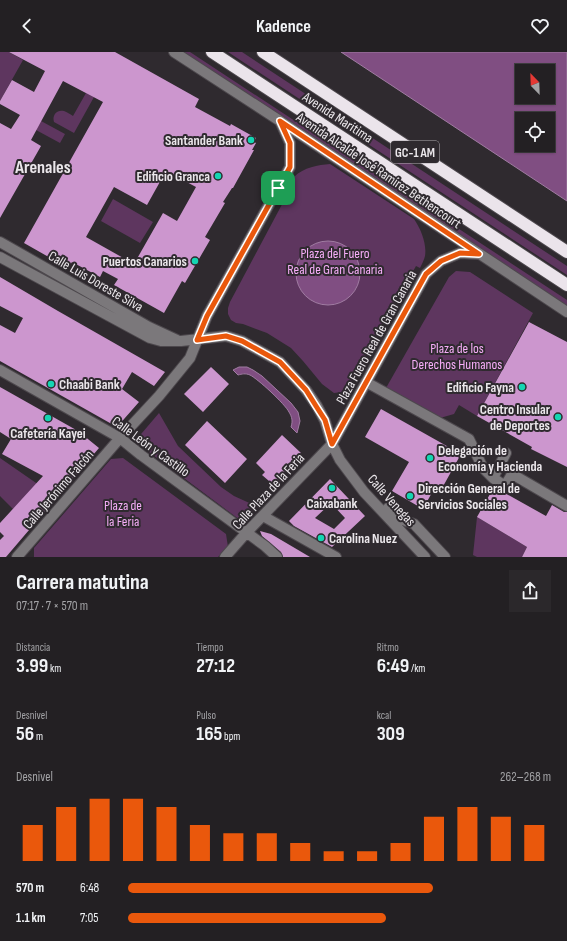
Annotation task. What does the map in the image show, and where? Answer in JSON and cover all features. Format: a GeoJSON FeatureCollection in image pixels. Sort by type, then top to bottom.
{"type":"FeatureCollection","features":[{"type":"Feature","properties":{"kind":"highway","name":"Avenida Maritima"},"geometry":{"type":"LineString","coordinates":[[212,52],[567,285]]}},
{"type":"Feature","properties":{"kind":"highway","name":"Avenida Maritima"},"geometry":{"type":"LineString","coordinates":[[263,52],[567,252]]}},
{"type":"Feature","properties":{"kind":"street","name":"Avenida Alcalde José Ramírez Bethencourt"},"geometry":{"type":"LineString","coordinates":[[174,52],[567,312]]}},
{"type":"Feature","properties":{"kind":"street"},"geometry":{"type":"LineString","coordinates":[[120,438],[159,396],[190,358],[207,316],[290,167],[290,143],[280,121]]}},
{"type":"Feature","properties":{"kind":"street","name":"Calle Luis Doreste Silva"},"geometry":{"type":"LineString","coordinates":[[0,242],[149,327],[181,341]]}},
{"type":"Feature","properties":{"kind":"street","name":"Plaza Fuero Real de Gran Canaria"},"geometry":{"type":"LineString","coordinates":[[332,444],[426,274],[441,261],[460,253],[479,254]]}},
{"type":"Feature","properties":{"kind":"street","name":"Calle Luis Doreste Silva"},"geometry":{"type":"LineString","coordinates":[[0,257],[150,338],[162,341],[197,340]]}},
{"type":"Feature","properties":{"kind":"street","name":"Calle Venegas"},"geometry":{"type":"LineString","coordinates":[[197,340],[226,336],[242,341],[280,362],[306,390],[325,420],[332,444],[340,460],[364,492],[425,557]]}},
{"type":"Feature","properties":{"kind":"street","name":"Calle León y Castillo"},"geometry":{"type":"LineString","coordinates":[[0,370],[120,438],[165,473],[247,532],[277,557]]}},
{"type":"Feature","properties":{"kind":"street"},"geometry":{"type":"LineString","coordinates":[[366,382],[469,439],[483,468],[493,478],[506,486],[512,474],[567,506]]}},
{"type":"Feature","properties":{"kind":"street","name":"Calle Jerónimo Falcón"},"geometry":{"type":"LineString","coordinates":[[18,557],[120,438]]}},
{"type":"Feature","properties":{"kind":"street","name":"Calle Plaza de la Feria"},"geometry":{"type":"LineString","coordinates":[[225,557],[247,532],[332,444]]}},
{"type":"Feature","properties":{"kind":"street"},"geometry":{"type":"LineString","coordinates":[[493,478],[506,453]]}},
{"type":"Feature","properties":{"kind":"street","name":"Calle Venegas"},"geometry":{"type":"LineString","coordinates":[[340,460],[398,518],[414,524],[445,557]]}},
{"type":"Feature","properties":{"kind":"street"},"geometry":{"type":"LineString","coordinates":[[263,516],[336,557]]}},
{"type":"Feature","properties":{"kind":"green space"},"geometry":{"type":"Polygon","coordinates":[[[0,52],[9,52],[23,60],[0,101],[0,52]]]}},
{"type":"Feature","properties":{"kind":"green space"},"geometry":{"type":"Polygon","coordinates":[[[181,52],[190,52],[567,300],[567,306],[181,52]]]}},
{"type":"Feature","properties":{"kind":"green space"},"geometry":{"type":"Polygon","coordinates":[[[228,52],[242,52],[567,266],[567,275],[228,52]]]}},
{"type":"Feature","properties":{"kind":"green space"},"geometry":{"type":"Polygon","coordinates":[[[86,93],[94,97],[74,133],[54,122],[54,115],[59,111],[67,112],[73,116],[86,93]]]}},
{"type":"Feature","properties":{"kind":"green space"},"geometry":{"type":"Polygon","coordinates":[[[41,121],[65,134],[60,143],[36,130],[41,121]]]}},
{"type":"Feature","properties":{"kind":"green space","name":"Plaza del Fuero Real de Gran Canaria"},"geometry":{"type":"Polygon","coordinates":[[[330,164],[414,219],[423,237],[425,247],[425,258],[420,268],[416,266],[347,388],[342,392],[334,393],[322,384],[291,348],[267,333],[236,323],[231,320],[228,314],[230,302],[287,195],[284,193],[290,182],[302,171],[316,166],[330,164]]]}},
{"type":"Feature","properties":{"kind":"green space"},"geometry":{"type":"Polygon","coordinates":[[[113,199],[153,222],[140,243],[101,221],[113,199]]]}},
{"type":"Feature","properties":{"kind":"green space","name":"Plaza de los Derechos Humanos"},"geometry":{"type":"Polygon","coordinates":[[[456,271],[470,272],[533,313],[477,416],[459,405],[454,414],[440,418],[386,388],[449,277],[456,271]]]}},
{"type":"Feature","properties":{"kind":"green space"},"geometry":{"type":"Polygon","coordinates":[[[159,413],[178,446],[221,487],[234,496],[258,507],[244,520],[240,520],[137,443],[136,440],[159,413]]]}},
{"type":"Feature","properties":{"kind":"green space"},"geometry":{"type":"Polygon","coordinates":[[[0,458],[39,485],[13,509],[0,496],[0,458]]]}},
{"type":"Feature","properties":{"kind":"green space","name":"Plaza de la Feria"},"geometry":{"type":"Polygon","coordinates":[[[123,458],[226,534],[228,547],[218,557],[34,557],[34,548],[111,459],[123,458]]]}},
{"type":"Feature","properties":{"kind":"green space"},"geometry":{"type":"Polygon","coordinates":[[[477,517],[527,547],[522,557],[477,557],[473,555],[477,517]]]}},
{"type":"Feature","properties":{"kind":"shaded area"},"geometry":{"type":"Polygon","coordinates":[[[341,52],[567,52],[567,201],[341,52]]]}},
{"type":"Feature","properties":{"kind":"shaded area"},"geometry":{"type":"Polygon","coordinates":[[[328,241],[340,243],[351,250],[358,261],[360,273],[358,285],[351,296],[340,303],[328,305],[316,303],[305,296],[298,285],[296,273],[298,261],[305,250],[316,243],[328,241]]]}},
{"type":"Feature","properties":{"kind":"shaded area"},"geometry":{"type":"Polygon","coordinates":[[[239,367],[247,367],[262,376],[291,403],[298,412],[300,421],[297,433],[291,427],[291,416],[287,408],[254,377],[247,374],[238,375],[233,370],[239,367]]]}},
{"type":"Feature","properties":{"kind":"building"},"geometry":{"type":"Polygon","coordinates":[[[9,52],[115,52],[199,99],[195,107],[256,138],[254,142],[256,143],[252,150],[254,150],[233,188],[223,202],[225,203],[205,237],[210,240],[185,283],[182,281],[164,313],[114,285],[118,279],[103,271],[100,277],[72,262],[68,268],[24,243],[103,102],[63,81],[31,140],[41,146],[0,218],[0,123],[11,129],[20,115],[0,104],[0,101],[12,80],[34,92],[45,71],[9,52]],[[166,171],[147,205],[114,187],[86,237],[134,264],[163,213],[177,221],[196,187],[166,171]]]}},
{"type":"Feature","properties":{"kind":"building"},"geometry":{"type":"Polygon","coordinates":[[[0,277],[165,372],[154,386],[132,372],[122,389],[139,402],[117,427],[0,361],[0,325],[15,333],[23,318],[0,306],[0,277]]]}},
{"type":"Feature","properties":{"kind":"building","name":"Edificio Fayna"},"geometry":{"type":"Polygon","coordinates":[[[529,322],[567,342],[567,467],[531,449],[532,447],[477,416],[529,322]]]}},
{"type":"Feature","properties":{"kind":"building"},"geometry":{"type":"Polygon","coordinates":[[[211,367],[229,384],[203,412],[184,394],[211,367]]]}},
{"type":"Feature","properties":{"kind":"building"},"geometry":{"type":"Polygon","coordinates":[[[0,387],[78,431],[99,448],[6,557],[0,557],[0,540],[4,536],[0,532],[0,523],[43,476],[2,454],[11,439],[0,432],[0,387]]]}},
{"type":"Feature","properties":{"kind":"building","name":"Delegación de Economía y Hacienda"},"geometry":{"type":"Polygon","coordinates":[[[381,409],[461,454],[441,490],[435,487],[423,509],[392,491],[409,462],[365,437],[381,409]]]}},
{"type":"Feature","properties":{"kind":"building"},"geometry":{"type":"Polygon","coordinates":[[[207,421],[247,459],[225,483],[185,445],[207,421]]]}},
{"type":"Feature","properties":{"kind":"building"},"geometry":{"type":"Polygon","coordinates":[[[282,435],[301,453],[282,476],[284,478],[276,487],[262,475],[265,472],[256,463],[282,435]]]}},
{"type":"Feature","properties":{"kind":"building"},"geometry":{"type":"Polygon","coordinates":[[[330,479],[365,516],[332,547],[294,526],[289,521],[330,479]],[[331,503],[315,518],[334,529],[345,518],[331,503]]]}},
{"type":"Feature","properties":{"kind":"building"},"geometry":{"type":"Polygon","coordinates":[[[494,487],[546,516],[552,505],[564,512],[567,512],[567,557],[522,557],[527,547],[477,517],[494,487]]]}},
{"type":"Feature","properties":{"kind":"building"},"geometry":{"type":"Polygon","coordinates":[[[260,531],[271,534],[310,557],[283,557],[281,552],[262,536],[260,531]]]}},
{"type":"Feature","properties":{"kind":"place","name":"Santander Bank"},"geometry":{"type":"Point","coordinates":[251,140]}},
{"type":"Feature","properties":{"kind":"place","name":"Edificio Granca"},"geometry":{"type":"Point","coordinates":[218,176]}},
{"type":"Feature","properties":{"kind":"place","name":"Puertos Canarios"},"geometry":{"type":"Point","coordinates":[195,261]}},
{"type":"Feature","properties":{"kind":"place","name":"Chaabi Bank"},"geometry":{"type":"Point","coordinates":[51,384]}},
{"type":"Feature","properties":{"kind":"place","name":"Edificio Fayna"},"geometry":{"type":"Point","coordinates":[522,387]}},
{"type":"Feature","properties":{"kind":"place","name":"Centro Insular de Deportes"},"geometry":{"type":"Point","coordinates":[558,417]}},
{"type":"Feature","properties":{"kind":"place","name":"Cafetería Kayei"},"geometry":{"type":"Point","coordinates":[48,418]}},
{"type":"Feature","properties":{"kind":"place","name":"Delegación de Economía y Hacienda"},"geometry":{"type":"Point","coordinates":[430,458]}},
{"type":"Feature","properties":{"kind":"place","name":"Caixabank"},"geometry":{"type":"Point","coordinates":[332,488]}},
{"type":"Feature","properties":{"kind":"place","name":"Dirección General de Servicios Sociales"},"geometry":{"type":"Point","coordinates":[410,496]}},
{"type":"Feature","properties":{"kind":"place","name":"Carolina Nuez"},"geometry":{"type":"Point","coordinates":[321,538]}},
{"type":"Feature","properties":{"kind":"district","name":"Arenales"},"geometry":{"type":"Point","coordinates":[43,167]}},
{"type":"Feature","properties":{"kind":"route"},"geometry":{"type":"LineString","coordinates":[[280,121],[479,254],[460,253],[441,261],[426,274],[332,444],[325,420],[306,390],[280,362],[242,341],[226,336],[197,340],[207,316],[278,188],[290,167],[290,143],[280,121]]}}]}
